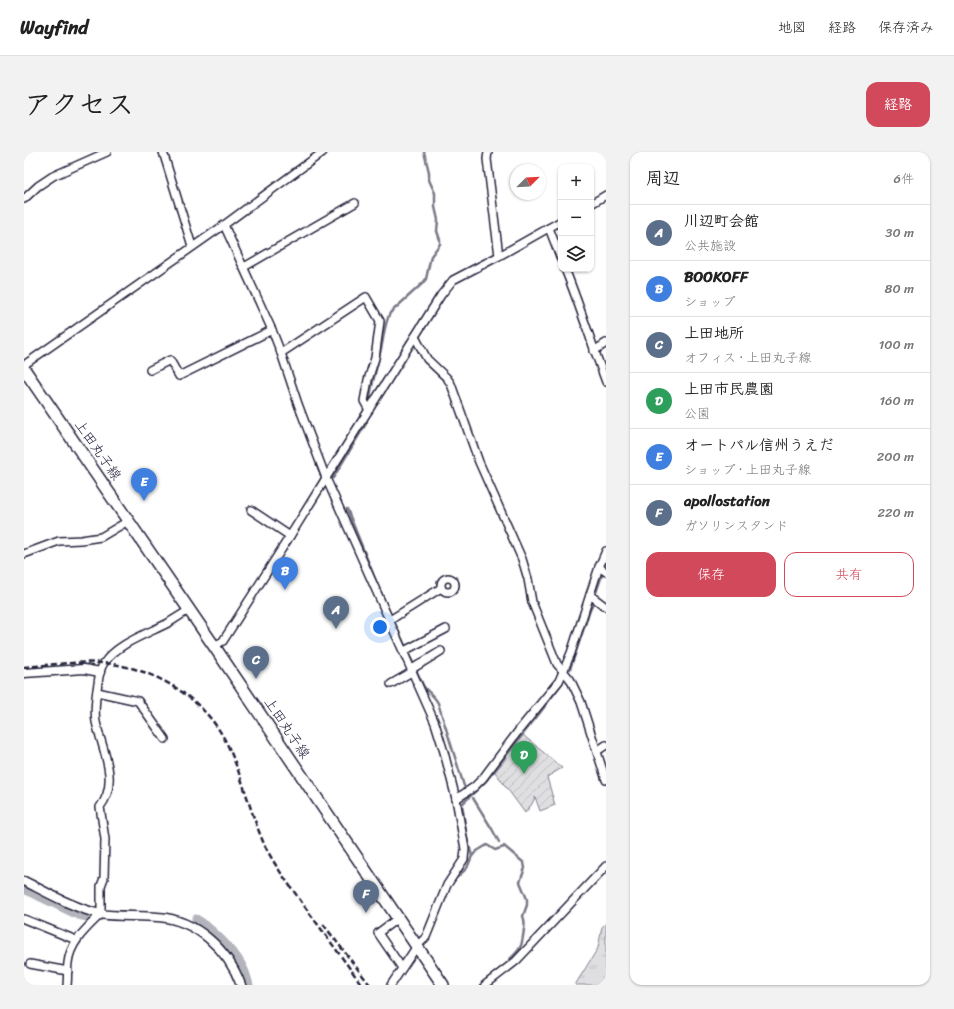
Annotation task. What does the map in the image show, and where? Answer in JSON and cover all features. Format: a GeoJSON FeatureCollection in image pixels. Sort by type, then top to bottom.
{"type":"FeatureCollection","features":[{"type":"Feature","properties":{"kind":"main road","name":"上田丸子線"},"geometry":{"type":"LineString","coordinates":[[24,370],[214,646],[443,985]]}},
{"type":"Feature","properties":{"kind":"street"},"geometry":{"type":"LineString","coordinates":[[24,200],[38,186],[53,176],[107,152]]}},
{"type":"Feature","properties":{"kind":"street"},"geometry":{"type":"LineString","coordinates":[[164,152],[192,246]]}},
{"type":"Feature","properties":{"kind":"street"},"geometry":{"type":"LineString","coordinates":[[24,365],[224,225],[323,152]]}},
{"type":"Feature","properties":{"kind":"street"},"geometry":{"type":"LineString","coordinates":[[488,152],[487,159],[499,256]]}},
{"type":"Feature","properties":{"kind":"street"},"geometry":{"type":"LineString","coordinates":[[594,202],[606,195]]}},
{"type":"Feature","properties":{"kind":"street"},"geometry":{"type":"LineString","coordinates":[[244,267],[355,203]]}},
{"type":"Feature","properties":{"kind":"street"},"geometry":{"type":"LineString","coordinates":[[214,646],[223,641],[416,337],[441,295],[453,280],[558,223]]}},
{"type":"Feature","properties":{"kind":"street"},"geometry":{"type":"LineString","coordinates":[[224,225],[272,330],[326,478],[392,618],[404,652],[436,723],[456,799],[465,849],[464,859],[447,884],[426,937],[417,946],[391,985]]}},
{"type":"Feature","properties":{"kind":"street"},"geometry":{"type":"LineString","coordinates":[[549,228],[558,251]]}},
{"type":"Feature","properties":{"kind":"street"},"geometry":{"type":"LineString","coordinates":[[566,272],[606,382]]}},
{"type":"Feature","properties":{"kind":"street"},"geometry":{"type":"LineString","coordinates":[[281,353],[366,297],[380,321],[375,358],[368,380],[364,401],[369,410]]}},
{"type":"Feature","properties":{"kind":"street"},"geometry":{"type":"LineString","coordinates":[[150,370],[170,360],[179,376],[272,330]]}},
{"type":"Feature","properties":{"kind":"street"},"geometry":{"type":"LineString","coordinates":[[416,337],[427,359],[447,378],[451,384],[479,462],[522,559],[528,579],[532,602],[557,664],[570,679],[581,702],[606,780]]}},
{"type":"Feature","properties":{"kind":"street"},"geometry":{"type":"LineString","coordinates":[[594,351],[606,343]]}},
{"type":"Feature","properties":{"kind":"street"},"geometry":{"type":"LineString","coordinates":[[251,510],[290,536]]}},
{"type":"Feature","properties":{"kind":"street"},"geometry":{"type":"LineString","coordinates":[[24,554],[59,541],[81,540],[101,536],[128,521]]}},
{"type":"Feature","properties":{"kind":"street"},"geometry":{"type":"LineString","coordinates":[[456,799],[474,787],[483,778],[519,730],[559,681],[606,551]]}},
{"type":"Feature","properties":{"kind":"street"},"geometry":{"type":"LineString","coordinates":[[599,567],[606,572]]}},
{"type":"Feature","properties":{"kind":"street"},"geometry":{"type":"LineString","coordinates":[[392,618],[441,588]]}},
{"type":"Feature","properties":{"kind":"street"},"geometry":{"type":"LineString","coordinates":[[590,596],[606,607]]}},
{"type":"Feature","properties":{"kind":"street"},"geometry":{"type":"LineString","coordinates":[[68,985],[68,964],[70,951],[76,940],[101,914],[101,886],[104,878],[105,839],[100,807],[105,800],[109,787],[107,761],[96,721],[97,692],[100,672],[104,663],[122,646],[170,622],[189,610]]}},
{"type":"Feature","properties":{"kind":"street"},"geometry":{"type":"LineString","coordinates":[[404,652],[446,629]]}},
{"type":"Feature","properties":{"kind":"street"},"geometry":{"type":"LineString","coordinates":[[391,684],[410,673],[412,669],[441,651]]}},
{"type":"Feature","properties":{"kind":"street"},"geometry":{"type":"LineString","coordinates":[[24,673],[84,669],[100,672]]}},
{"type":"Feature","properties":{"kind":"street"},"geometry":{"type":"LineString","coordinates":[[97,692],[138,701],[165,738]]}},
{"type":"Feature","properties":{"kind":"street"},"geometry":{"type":"LineString","coordinates":[[597,752],[606,745]]}},
{"type":"Feature","properties":{"kind":"street"},"geometry":{"type":"LineString","coordinates":[[485,985],[516,961],[606,866]]}},
{"type":"Feature","properties":{"kind":"street"},"geometry":{"type":"LineString","coordinates":[[24,881],[78,906],[101,914],[158,917],[184,922],[198,930],[229,961],[235,970],[241,985]]}},
{"type":"Feature","properties":{"kind":"street"},"geometry":{"type":"LineString","coordinates":[[398,918],[378,933],[402,968]]}},
{"type":"Feature","properties":{"kind":"street"},"geometry":{"type":"LineString","coordinates":[[24,919],[76,940]]}},
{"type":"Feature","properties":{"kind":"street"},"geometry":{"type":"LineString","coordinates":[[30,964],[68,971]]}},
{"type":"Feature","properties":{"kind":"green space"},"geometry":{"type":"Polygon","coordinates":[[[523,735],[562,768],[547,777],[555,805],[540,811],[535,797],[525,813],[495,772],[523,735]]]}},
{"type":"Feature","properties":{"kind":"green space"},"geometry":{"type":"Polygon","coordinates":[[[606,923],[606,985],[575,985],[598,948],[602,927],[606,923]]]}},
{"type":"Feature","properties":{"kind":"waterway"},"geometry":{"type":"LineString","coordinates":[[369,404],[385,326],[390,313],[426,279],[431,256],[440,244],[437,231],[438,220],[435,207],[435,193],[429,180],[429,172],[424,152]]}},
{"type":"Feature","properties":{"kind":"waterway"},"geometry":{"type":"LineString","coordinates":[[333,478],[367,422]]}},
{"type":"Feature","properties":{"kind":"waterway"},"geometry":{"type":"LineString","coordinates":[[347,509],[378,586],[423,685],[438,703],[464,786]]}},
{"type":"Feature","properties":{"kind":"waterway"},"geometry":{"type":"LineString","coordinates":[[570,669],[602,575]]}},
{"type":"Feature","properties":{"kind":"waterway"},"geometry":{"type":"LineString","coordinates":[[454,880],[467,868],[472,856],[467,838],[462,804],[486,781],[563,682]]}},
{"type":"Feature","properties":{"kind":"waterway"},"geometry":{"type":"LineString","coordinates":[[473,798],[499,842]]}},
{"type":"Feature","properties":{"kind":"waterway"},"geometry":{"type":"LineString","coordinates":[[472,856],[487,845],[495,850],[504,847]]}},
{"type":"Feature","properties":{"kind":"waterway"},"geometry":{"type":"LineString","coordinates":[[504,846],[524,863],[525,868],[520,882],[527,899],[527,905],[523,916],[525,924],[522,943],[517,952],[509,960]]}},
{"type":"Feature","properties":{"kind":"waterway"},"geometry":{"type":"LineString","coordinates":[[24,889],[78,915],[90,918]]}},
{"type":"Feature","properties":{"kind":"waterway"},"geometry":{"type":"LineString","coordinates":[[196,919],[214,933],[233,952],[246,974],[249,985]]}},
{"type":"Feature","properties":{"kind":"railway"},"geometry":{"type":"LineString","coordinates":[[24,667],[83,662],[122,666],[158,678],[176,688],[205,712],[217,727],[233,757],[255,821],[265,846],[274,862],[362,985]]}},
{"type":"Feature","properties":{"kind":"railway"},"geometry":{"type":"LineString","coordinates":[[323,924],[370,985]]}},
{"type":"Feature","properties":{"kind":"place","name":"オートパル信州うえだ"},"geometry":{"type":"Point","coordinates":[144,501]}},
{"type":"Feature","properties":{"kind":"place","name":"BOOKOFF"},"geometry":{"type":"Point","coordinates":[285,590]}},
{"type":"Feature","properties":{"kind":"place","name":"川辺町会館"},"geometry":{"type":"Point","coordinates":[336,629]}},
{"type":"Feature","properties":{"kind":"place","name":"上田地所"},"geometry":{"type":"Point","coordinates":[256,679]}},
{"type":"Feature","properties":{"kind":"place","name":"上田市民農園"},"geometry":{"type":"Point","coordinates":[524,774]}},
{"type":"Feature","properties":{"kind":"place","name":"apollostation"},"geometry":{"type":"Point","coordinates":[366,913]}}]}
